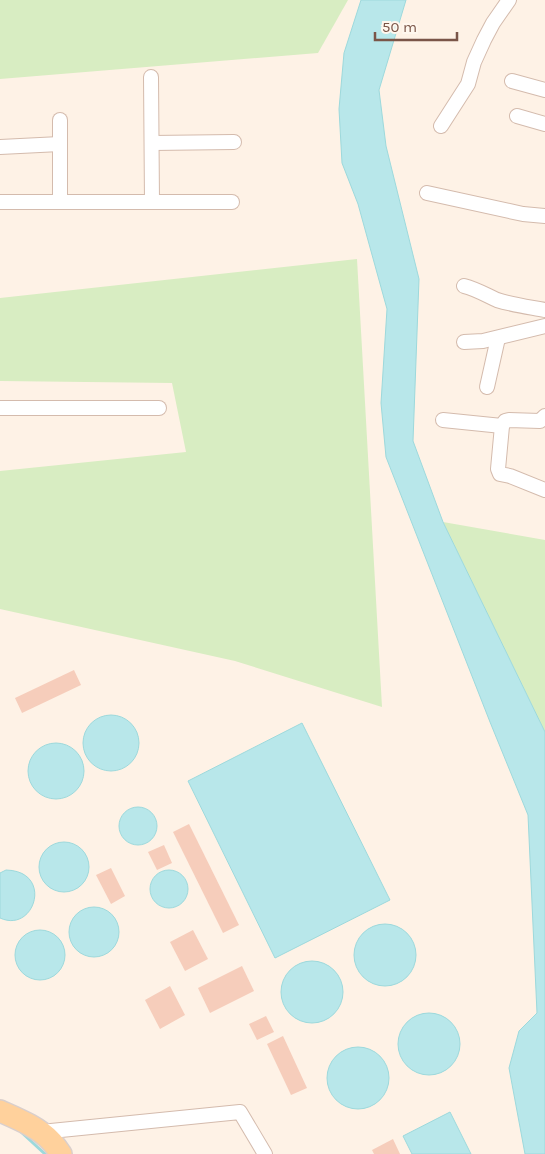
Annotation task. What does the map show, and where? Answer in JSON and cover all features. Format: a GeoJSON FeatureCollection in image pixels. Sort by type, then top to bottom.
{"type":"FeatureCollection","features":[{"type":"Feature","properties":{"kind":"main road"},"geometry":{"type":"LineString","coordinates":[[0,1111],[41,1132],[61,1154]]}},
{"type":"Feature","properties":{"kind":"street"},"geometry":{"type":"LineString","coordinates":[[441,126],[468,84],[474,62],[484,40],[509,0]]}},
{"type":"Feature","properties":{"kind":"street"},"geometry":{"type":"LineString","coordinates":[[151,77],[152,202]]}},
{"type":"Feature","properties":{"kind":"street"},"geometry":{"type":"LineString","coordinates":[[512,81],[545,90]]}},
{"type":"Feature","properties":{"kind":"street"},"geometry":{"type":"LineString","coordinates":[[517,116],[545,124]]}},
{"type":"Feature","properties":{"kind":"street"},"geometry":{"type":"LineString","coordinates":[[60,120],[60,202]]}},
{"type":"Feature","properties":{"kind":"street"},"geometry":{"type":"LineString","coordinates":[[152,143],[234,142]]}},
{"type":"Feature","properties":{"kind":"street"},"geometry":{"type":"LineString","coordinates":[[0,147],[60,144]]}},
{"type":"Feature","properties":{"kind":"street"},"geometry":{"type":"LineString","coordinates":[[426,193],[523,214],[545,216]]}},
{"type":"Feature","properties":{"kind":"street"},"geometry":{"type":"LineString","coordinates":[[0,202],[232,202]]}},
{"type":"Feature","properties":{"kind":"street"},"geometry":{"type":"LineString","coordinates":[[464,286],[474,288],[497,300],[545,310]]}},
{"type":"Feature","properties":{"kind":"street"},"geometry":{"type":"LineString","coordinates":[[464,342],[483,341],[545,326]]}},
{"type":"Feature","properties":{"kind":"street"},"geometry":{"type":"LineString","coordinates":[[487,386],[498,338]]}},
{"type":"Feature","properties":{"kind":"street"},"geometry":{"type":"LineString","coordinates":[[0,408],[160,408]]}},
{"type":"Feature","properties":{"kind":"street"},"geometry":{"type":"LineString","coordinates":[[545,416],[540,421],[506,421],[502,426],[498,469],[500,474],[545,490]]}},
{"type":"Feature","properties":{"kind":"street"},"geometry":{"type":"LineString","coordinates":[[443,420],[502,426]]}},
{"type":"Feature","properties":{"kind":"street"},"geometry":{"type":"LineString","coordinates":[[41,1132],[240,1112],[265,1154]]}},
{"type":"Feature","properties":{"kind":"green space"},"geometry":{"type":"Polygon","coordinates":[[[0,0],[348,0],[318,53],[0,79],[0,0]]]}},
{"type":"Feature","properties":{"kind":"green space"},"geometry":{"type":"Polygon","coordinates":[[[357,259],[382,707],[235,661],[0,609],[0,471],[186,452],[172,383],[0,381],[0,298],[357,259]]]}},
{"type":"Feature","properties":{"kind":"green space"},"geometry":{"type":"Polygon","coordinates":[[[443,522],[545,540],[545,732],[443,522]]]}},
{"type":"Feature","properties":{"kind":"water"},"geometry":{"type":"Polygon","coordinates":[[[361,0],[406,0],[379,90],[386,146],[419,279],[413,441],[443,522],[545,732],[545,1154],[525,1154],[509,1068],[519,1031],[537,1013],[528,815],[386,457],[381,403],[387,309],[358,204],[342,163],[339,109],[344,53],[361,0]]]}},
{"type":"Feature","properties":{"kind":"water"},"geometry":{"type":"Polygon","coordinates":[[[111,715],[122,717],[131,723],[137,732],[139,743],[137,754],[131,763],[122,769],[111,771],[100,769],[91,763],[85,754],[83,743],[85,732],[91,723],[100,717],[111,715]]]}},
{"type":"Feature","properties":{"kind":"water"},"geometry":{"type":"Polygon","coordinates":[[[302,723],[390,900],[275,958],[188,781],[302,723]]]}},
{"type":"Feature","properties":{"kind":"water"},"geometry":{"type":"Polygon","coordinates":[[[56,743],[67,745],[76,751],[82,760],[84,771],[82,782],[76,791],[67,797],[56,799],[45,797],[36,791],[30,782],[28,771],[30,760],[36,751],[45,745],[56,743]]]}},
{"type":"Feature","properties":{"kind":"water"},"geometry":{"type":"Polygon","coordinates":[[[138,807],[145,808],[151,813],[156,819],[156,833],[151,839],[145,844],[138,845],[131,844],[125,839],[120,833],[119,826],[120,819],[125,813],[131,808],[138,807]]]}},
{"type":"Feature","properties":{"kind":"water"},"geometry":{"type":"Polygon","coordinates":[[[64,842],[74,844],[82,849],[87,857],[89,867],[87,877],[82,885],[74,890],[64,892],[54,890],[46,885],[41,877],[39,867],[41,857],[46,849],[54,844],[64,842]]]}},
{"type":"Feature","properties":{"kind":"water"},"geometry":{"type":"Polygon","coordinates":[[[6,870],[21,873],[30,880],[34,890],[34,900],[30,910],[22,917],[12,921],[0,918],[0,873],[6,870]]]}},
{"type":"Feature","properties":{"kind":"water"},"geometry":{"type":"Polygon","coordinates":[[[169,870],[176,871],[182,876],[187,882],[187,896],[182,902],[176,907],[169,908],[162,907],[156,902],[151,896],[150,889],[151,882],[156,876],[162,871],[169,870]]]}},
{"type":"Feature","properties":{"kind":"water"},"geometry":{"type":"Polygon","coordinates":[[[94,907],[104,909],[112,914],[117,922],[119,932],[117,942],[112,950],[104,955],[94,957],[84,955],[76,950],[71,942],[69,932],[71,922],[76,914],[84,909],[94,907]]]}},
{"type":"Feature","properties":{"kind":"water"},"geometry":{"type":"Polygon","coordinates":[[[385,924],[402,929],[407,933],[411,938],[416,955],[411,972],[407,977],[402,981],[385,986],[368,981],[363,977],[359,972],[354,955],[359,938],[363,933],[368,929],[385,924]]]}},
{"type":"Feature","properties":{"kind":"water"},"geometry":{"type":"Polygon","coordinates":[[[40,930],[50,932],[58,937],[63,945],[65,955],[63,965],[58,973],[50,978],[40,980],[30,978],[22,973],[17,965],[15,955],[17,945],[22,937],[30,932],[40,930]]]}},
{"type":"Feature","properties":{"kind":"water"},"geometry":{"type":"Polygon","coordinates":[[[312,961],[324,963],[334,970],[341,980],[343,992],[341,1004],[334,1014],[324,1021],[312,1023],[300,1021],[290,1014],[283,1004],[281,992],[283,980],[290,970],[300,963],[312,961]]]}},
{"type":"Feature","properties":{"kind":"water"},"geometry":{"type":"Polygon","coordinates":[[[429,1013],[446,1018],[451,1022],[455,1027],[460,1044],[455,1061],[451,1066],[446,1070],[429,1075],[412,1070],[407,1066],[403,1061],[398,1044],[403,1027],[407,1022],[412,1018],[429,1013]]]}},
{"type":"Feature","properties":{"kind":"water"},"geometry":{"type":"Polygon","coordinates":[[[358,1047],[375,1052],[380,1056],[384,1061],[389,1078],[384,1095],[380,1100],[375,1104],[358,1109],[341,1104],[336,1100],[332,1095],[327,1078],[332,1061],[336,1056],[341,1052],[358,1047]]]}},
{"type":"Feature","properties":{"kind":"water"},"geometry":{"type":"Polygon","coordinates":[[[450,1112],[471,1154],[412,1154],[403,1136],[450,1112]]]}},
{"type":"Feature","properties":{"kind":"building"},"geometry":{"type":"Polygon","coordinates":[[[74,670],[81,685],[22,713],[15,698],[74,670]]]}},
{"type":"Feature","properties":{"kind":"building"},"geometry":{"type":"Polygon","coordinates":[[[189,824],[239,925],[223,933],[173,832],[189,824]]]}},
{"type":"Feature","properties":{"kind":"building"},"geometry":{"type":"Polygon","coordinates":[[[164,845],[172,863],[157,870],[148,852],[164,845]]]}},
{"type":"Feature","properties":{"kind":"building"},"geometry":{"type":"Polygon","coordinates":[[[111,868],[125,896],[111,904],[96,875],[111,868]]]}},
{"type":"Feature","properties":{"kind":"building"},"geometry":{"type":"Polygon","coordinates":[[[193,930],[208,959],[185,971],[170,942],[193,930]]]}},
{"type":"Feature","properties":{"kind":"building"},"geometry":{"type":"Polygon","coordinates":[[[242,966],[254,991],[210,1013],[198,988],[242,966]]]}},
{"type":"Feature","properties":{"kind":"building"},"geometry":{"type":"Polygon","coordinates":[[[170,986],[185,1015],[160,1029],[145,1000],[170,986]]]}},
{"type":"Feature","properties":{"kind":"building"},"geometry":{"type":"Polygon","coordinates":[[[266,1016],[274,1032],[257,1040],[249,1024],[266,1016]]]}},
{"type":"Feature","properties":{"kind":"building"},"geometry":{"type":"Polygon","coordinates":[[[283,1036],[307,1088],[291,1095],[267,1044],[283,1036]]]}},
{"type":"Feature","properties":{"kind":"building"},"geometry":{"type":"Polygon","coordinates":[[[393,1139],[400,1154],[374,1154],[372,1150],[393,1139]]]}},
{"type":"Feature","properties":{"kind":"waterway"},"geometry":{"type":"LineString","coordinates":[[20,1131],[45,1154]]}}]}
